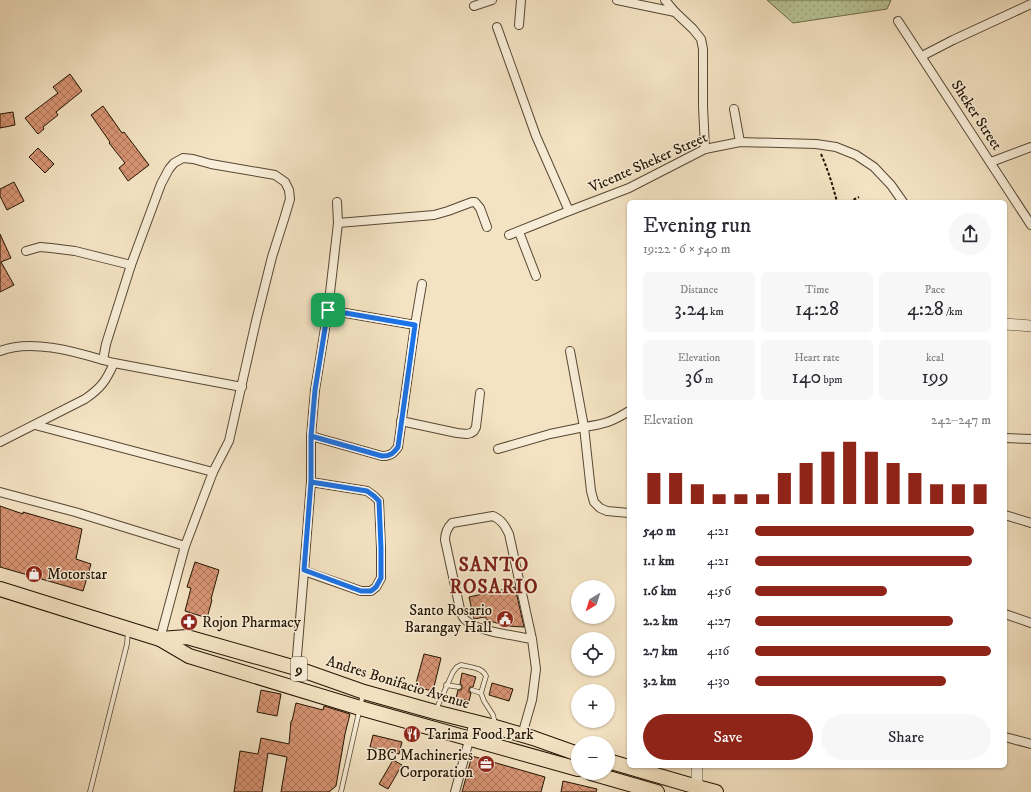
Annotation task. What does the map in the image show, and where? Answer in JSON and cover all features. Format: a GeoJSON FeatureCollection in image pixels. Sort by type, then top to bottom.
{"type":"FeatureCollection","features":[{"type":"Feature","properties":{"kind":"highway","name":"Andres Bonifacio Avenue"},"geometry":{"type":"LineString","coordinates":[[0,589],[160,639],[189,656],[360,708],[571,767]]}},
{"type":"Feature","properties":{"kind":"highway","name":"Andres Bonifacio Avenue"},"geometry":{"type":"LineString","coordinates":[[160,639],[187,637],[296,668],[364,692],[522,735],[571,752]]}},
{"type":"Feature","properties":{"kind":"highway"},"geometry":{"type":"LineString","coordinates":[[615,763],[627,767]]}},
{"type":"Feature","properties":{"kind":"highway"},"geometry":{"type":"LineString","coordinates":[[629,768],[696,790],[716,792]]}},
{"type":"Feature","properties":{"kind":"highway"},"geometry":{"type":"LineString","coordinates":[[615,780],[657,792]]}},
{"type":"Feature","properties":{"kind":"street"},"geometry":{"type":"LineString","coordinates":[[474,6],[492,0]]}},
{"type":"Feature","properties":{"kind":"street"},"geometry":{"type":"LineString","coordinates":[[519,25],[521,0]]}},
{"type":"Feature","properties":{"kind":"street"},"geometry":{"type":"LineString","coordinates":[[616,0],[675,12]]}},
{"type":"Feature","properties":{"kind":"street"},"geometry":{"type":"LineString","coordinates":[[665,0],[701,38],[703,49],[705,149]]}},
{"type":"Feature","properties":{"kind":"street"},"geometry":{"type":"LineString","coordinates":[[922,56],[1031,4]]}},
{"type":"Feature","properties":{"kind":"street","name":"Sheker Street"},"geometry":{"type":"LineString","coordinates":[[898,21],[1031,225]]}},
{"type":"Feature","properties":{"kind":"street"},"geometry":{"type":"LineString","coordinates":[[497,28],[536,136],[569,210]]}},
{"type":"Feature","properties":{"kind":"street"},"geometry":{"type":"LineString","coordinates":[[734,109],[740,142]]}},
{"type":"Feature","properties":{"kind":"street","name":"Vicente Sheker Street"},"geometry":{"type":"LineString","coordinates":[[509,235],[569,210],[629,188],[705,149],[740,142],[816,144],[836,147],[856,155],[874,167],[891,185],[902,200]]}},
{"type":"Feature","properties":{"kind":"street"},"geometry":{"type":"LineString","coordinates":[[991,162],[1031,146]]}},
{"type":"Feature","properties":{"kind":"street"},"geometry":{"type":"LineString","coordinates":[[103,360],[106,344],[131,265],[161,184],[168,169],[174,163],[183,158],[193,159],[211,164],[275,175],[284,182],[290,190],[290,199],[272,257],[229,441],[213,472],[185,546],[160,639]]}},
{"type":"Feature","properties":{"kind":"street"},"geometry":{"type":"LineString","coordinates":[[296,668],[311,482],[311,436],[315,390],[328,310],[338,223],[337,202]]}},
{"type":"Feature","properties":{"kind":"street"},"geometry":{"type":"LineString","coordinates":[[338,223],[434,215],[475,202],[480,208],[487,227]]}},
{"type":"Feature","properties":{"kind":"street"},"geometry":{"type":"LineString","coordinates":[[519,232],[536,276]]}},
{"type":"Feature","properties":{"kind":"street"},"geometry":{"type":"LineString","coordinates":[[26,251],[40,247],[75,251],[131,265]]}},
{"type":"Feature","properties":{"kind":"street"},"geometry":{"type":"LineString","coordinates":[[311,436],[382,456],[389,456],[394,453],[398,447],[422,284]]}},
{"type":"Feature","properties":{"kind":"street"},"geometry":{"type":"LineString","coordinates":[[328,310],[415,325]]}},
{"type":"Feature","properties":{"kind":"street"},"geometry":{"type":"LineString","coordinates":[[1007,324],[1031,326]]}},
{"type":"Feature","properties":{"kind":"street"},"geometry":{"type":"LineString","coordinates":[[0,351],[20,346],[38,346],[61,349],[114,363],[242,387]]}},
{"type":"Feature","properties":{"kind":"street"},"geometry":{"type":"LineString","coordinates":[[570,351],[584,427],[591,492],[594,502],[600,508],[607,511],[627,513]]}},
{"type":"Feature","properties":{"kind":"street"},"geometry":{"type":"LineString","coordinates":[[0,442],[85,399],[102,385],[114,363]]}},
{"type":"Feature","properties":{"kind":"street"},"geometry":{"type":"LineString","coordinates":[[401,421],[457,433],[471,433],[476,427],[480,393]]}},
{"type":"Feature","properties":{"kind":"street"},"geometry":{"type":"LineString","coordinates":[[498,449],[550,434],[601,425],[614,420],[627,412]]}},
{"type":"Feature","properties":{"kind":"street"},"geometry":{"type":"LineString","coordinates":[[35,424],[213,472]]}},
{"type":"Feature","properties":{"kind":"street"},"geometry":{"type":"LineString","coordinates":[[1007,438],[1031,439]]}},
{"type":"Feature","properties":{"kind":"street"},"geometry":{"type":"LineString","coordinates":[[304,570],[361,591],[371,591],[376,587],[381,578],[379,501],[367,491],[311,482]]}},
{"type":"Feature","properties":{"kind":"street"},"geometry":{"type":"LineString","coordinates":[[0,492],[75,512],[185,546]]}},
{"type":"Feature","properties":{"kind":"street"},"geometry":{"type":"LineString","coordinates":[[522,735],[532,700],[536,669],[532,639],[509,534],[504,524],[498,518],[493,516],[452,523],[445,533],[445,540],[462,616],[468,623],[477,628],[532,639]]}},
{"type":"Feature","properties":{"kind":"street"},"geometry":{"type":"LineString","coordinates":[[1007,516],[1031,523]]}},
{"type":"Feature","properties":{"kind":"street"},"geometry":{"type":"LineString","coordinates":[[1007,615],[1031,622]]}},
{"type":"Feature","properties":{"kind":"street"},"geometry":{"type":"LineString","coordinates":[[454,792],[474,722]]}},
{"type":"Feature","properties":{"kind":"street"},"geometry":{"type":"LineString","coordinates":[[1007,738],[1031,744]]}},
{"type":"Feature","properties":{"kind":"street"},"geometry":{"type":"LineString","coordinates":[[696,790],[697,768]]}},
{"type":"Feature","properties":{"kind":"lane"},"geometry":{"type":"LineString","coordinates":[[90,792],[127,644],[128,629]]}},
{"type":"Feature","properties":{"kind":"lane"},"geometry":{"type":"LineString","coordinates":[[435,712],[453,672],[461,665],[484,672],[486,676],[481,693],[484,701],[494,715],[495,728]]}},
{"type":"Feature","properties":{"kind":"lane"},"geometry":{"type":"LineString","coordinates":[[446,685],[459,687]]}},
{"type":"Feature","properties":{"kind":"lane"},"geometry":{"type":"LineString","coordinates":[[472,690],[481,693]]}},
{"type":"Feature","properties":{"kind":"lane"},"geometry":{"type":"LineString","coordinates":[[341,792],[364,692]]}},
{"type":"Feature","properties":{"kind":"path"},"geometry":{"type":"LineString","coordinates":[[816,144],[826,166],[836,200]]}},
{"type":"Feature","properties":{"kind":"path"},"geometry":{"type":"LineString","coordinates":[[854,200],[859,198]]}},
{"type":"Feature","properties":{"kind":"green space"},"geometry":{"type":"Polygon","coordinates":[[[767,0],[891,0],[887,9],[793,23],[767,0]]]}},
{"type":"Feature","properties":{"kind":"building"},"geometry":{"type":"Polygon","coordinates":[[[70,74],[82,91],[56,112],[58,115],[43,127],[44,129],[38,134],[25,118],[58,93],[53,87],[70,74]]]}},
{"type":"Feature","properties":{"kind":"building"},"geometry":{"type":"Polygon","coordinates":[[[103,106],[122,133],[124,132],[149,165],[128,181],[119,168],[125,163],[109,143],[110,142],[91,115],[103,106]]]}},
{"type":"Feature","properties":{"kind":"building"},"geometry":{"type":"Polygon","coordinates":[[[13,112],[15,125],[0,128],[0,114],[13,112]]]}},
{"type":"Feature","properties":{"kind":"building"},"geometry":{"type":"Polygon","coordinates":[[[38,148],[54,164],[45,173],[29,157],[38,148]]]}},
{"type":"Feature","properties":{"kind":"building"},"geometry":{"type":"Polygon","coordinates":[[[14,182],[24,201],[7,210],[0,196],[0,189],[14,182]]]}},
{"type":"Feature","properties":{"kind":"building"},"geometry":{"type":"Polygon","coordinates":[[[0,234],[11,258],[1,262],[14,285],[0,292],[0,234]]]}},
{"type":"Feature","properties":{"kind":"building"},"geometry":{"type":"Polygon","coordinates":[[[0,506],[23,514],[23,512],[82,529],[76,559],[91,564],[83,591],[0,567],[0,506]]]}},
{"type":"Feature","properties":{"kind":"building"},"geometry":{"type":"Polygon","coordinates":[[[195,562],[219,570],[207,618],[185,611],[191,588],[187,587],[195,562]]]}},
{"type":"Feature","properties":{"kind":"building"},"geometry":{"type":"Polygon","coordinates":[[[515,587],[524,627],[506,626],[487,620],[485,617],[474,619],[469,597],[515,587]]]}},
{"type":"Feature","properties":{"kind":"building"},"geometry":{"type":"Polygon","coordinates":[[[424,654],[441,658],[433,691],[415,687],[424,654]]]}},
{"type":"Feature","properties":{"kind":"building"},"geometry":{"type":"Polygon","coordinates":[[[462,673],[476,677],[473,687],[470,687],[469,689],[469,692],[471,693],[469,701],[456,698],[458,690],[461,690],[462,688],[462,685],[460,684],[462,673]]]}},
{"type":"Feature","properties":{"kind":"building"},"geometry":{"type":"Polygon","coordinates":[[[492,683],[513,689],[509,701],[489,695],[492,683]]]}},
{"type":"Feature","properties":{"kind":"building"},"geometry":{"type":"Polygon","coordinates":[[[261,690],[281,694],[277,716],[257,712],[261,690]]]}},
{"type":"Feature","properties":{"kind":"building"},"geometry":{"type":"Polygon","coordinates":[[[296,703],[323,710],[324,706],[350,714],[336,786],[329,792],[281,792],[287,757],[268,753],[262,792],[234,792],[240,751],[258,754],[261,738],[289,744],[291,721],[296,703]]]}},
{"type":"Feature","properties":{"kind":"building"},"geometry":{"type":"Polygon","coordinates":[[[373,735],[402,742],[399,754],[370,747],[373,735]]]}},
{"type":"Feature","properties":{"kind":"building"},"geometry":{"type":"Polygon","coordinates":[[[472,756],[545,777],[541,792],[462,792],[472,756]]]}},
{"type":"Feature","properties":{"kind":"building"},"geometry":{"type":"Polygon","coordinates":[[[393,760],[402,765],[388,789],[379,784],[393,760]]]}},
{"type":"Feature","properties":{"kind":"building"},"geometry":{"type":"Polygon","coordinates":[[[563,781],[597,789],[596,792],[561,792],[563,781]]]}},
{"type":"Feature","properties":{"kind":"place","name":"Motorstar"},"geometry":{"type":"Point","coordinates":[34,574]}},
{"type":"Feature","properties":{"kind":"place","name":"Santo Rosario Barangay Hall"},"geometry":{"type":"Point","coordinates":[505,619]}},
{"type":"Feature","properties":{"kind":"place","name":"Rojon Pharmacy"},"geometry":{"type":"Point","coordinates":[189,622]}},
{"type":"Feature","properties":{"kind":"place","name":"Tarima Food Park"},"geometry":{"type":"Point","coordinates":[412,734]}},
{"type":"Feature","properties":{"kind":"place","name":"DBC Machineries Corporation"},"geometry":{"type":"Point","coordinates":[486,764]}},
{"type":"Feature","properties":{"kind":"district","name":"SANTO ROSARIO"},"geometry":{"type":"Point","coordinates":[494,575]}},
{"type":"Feature","properties":{"kind":"route"},"geometry":{"type":"LineString","coordinates":[[328,310],[315,390],[311,436],[311,482],[367,491],[379,501],[381,578],[376,587],[371,591],[361,591],[304,570],[311,482],[311,436],[382,456],[389,456],[394,453],[398,447],[415,325],[328,310]]}}]}
